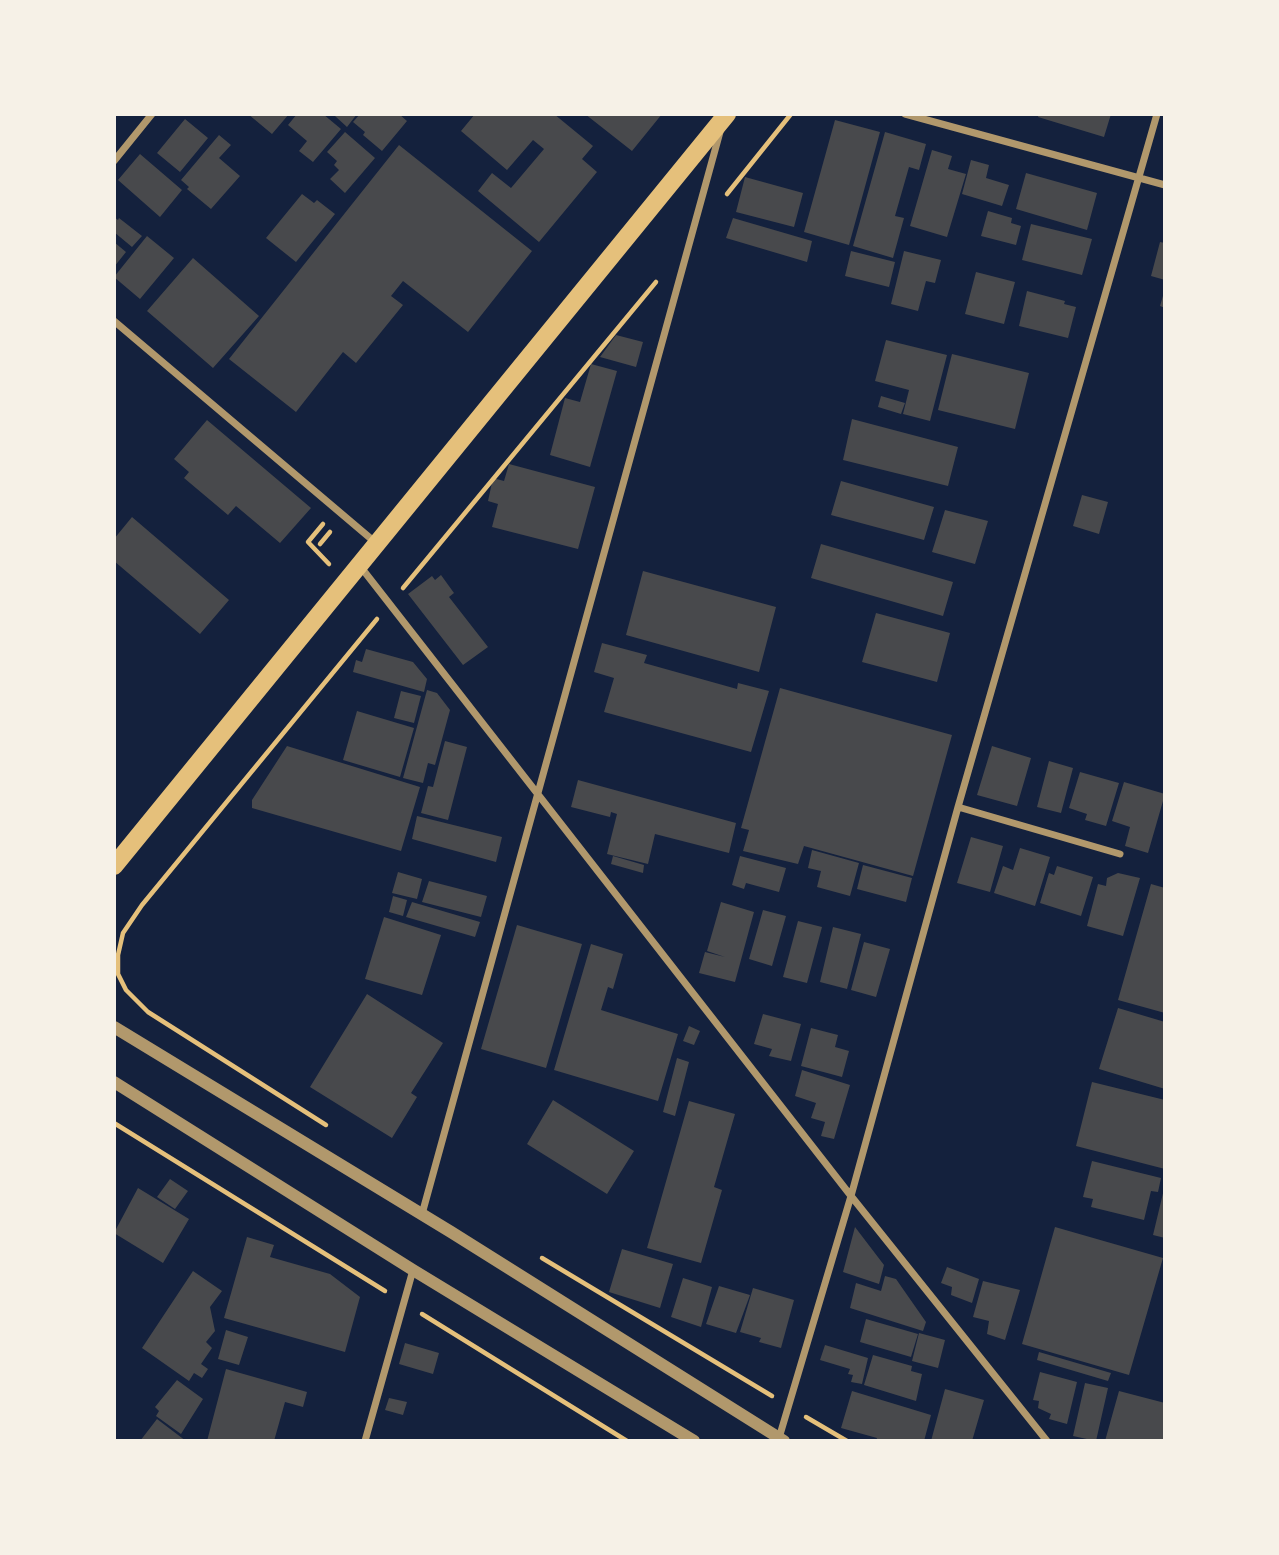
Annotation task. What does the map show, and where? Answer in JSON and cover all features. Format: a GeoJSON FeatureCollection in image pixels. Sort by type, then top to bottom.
{"type":"FeatureCollection","features":[{"type":"Feature","properties":{"kind":"main road"},"geometry":{"type":"LineString","coordinates":[[114,866],[725,116]]}},
{"type":"Feature","properties":{"kind":"street"},"geometry":{"type":"LineString","coordinates":[[114,161],[152,114]]}},
{"type":"Feature","properties":{"kind":"street"},"geometry":{"type":"LineString","coordinates":[[905,114],[1165,185]]}},
{"type":"Feature","properties":{"kind":"street"},"geometry":{"type":"LineString","coordinates":[[114,1027],[422,1214],[782,1440],[788,1406],[851,1196],[958,807],[1157,114]]}},
{"type":"Feature","properties":{"kind":"street"},"geometry":{"type":"LineString","coordinates":[[422,1214],[725,116]]}},
{"type":"Feature","properties":{"kind":"street"},"geometry":{"type":"LineString","coordinates":[[114,321],[376,544]]}},
{"type":"Feature","properties":{"kind":"street"},"geometry":{"type":"LineString","coordinates":[[359,565],[851,1196],[1047,1441]]}},
{"type":"Feature","properties":{"kind":"street"},"geometry":{"type":"LineString","coordinates":[[958,807],[1120,854]]}},
{"type":"Feature","properties":{"kind":"street"},"geometry":{"type":"LineString","coordinates":[[114,1082],[413,1270],[694,1441]]}},
{"type":"Feature","properties":{"kind":"street"},"geometry":{"type":"LineString","coordinates":[[365,1441],[413,1270]]}},
{"type":"Feature","properties":{"kind":"path"},"geometry":{"type":"LineString","coordinates":[[724,197],[791,114]]}},
{"type":"Feature","properties":{"kind":"path"},"geometry":{"type":"LineString","coordinates":[[336,1130],[148,1012],[125,990],[118,974],[118,955],[123,933],[142,905],[691,239]]}},
{"type":"Feature","properties":{"kind":"path"},"geometry":{"type":"LineString","coordinates":[[308,542],[327,518]]}},
{"type":"Feature","properties":{"kind":"path"},"geometry":{"type":"LineString","coordinates":[[320,544],[335,526]]}},
{"type":"Feature","properties":{"kind":"path"},"geometry":{"type":"LineString","coordinates":[[114,1123],[627,1441]]}},
{"type":"Feature","properties":{"kind":"path"},"geometry":{"type":"LineString","coordinates":[[537,1254],[848,1441]]}},
{"type":"Feature","properties":{"kind":"building"},"geometry":{"type":"Polygon","coordinates":[[[248,114],[289,114],[272,134],[248,114]]]}},
{"type":"Feature","properties":{"kind":"building"},"geometry":{"type":"Polygon","coordinates":[[[297,114],[323,114],[341,129],[313,162],[299,151],[307,141],[288,125],[297,114]]]}},
{"type":"Feature","properties":{"kind":"building"},"geometry":{"type":"Polygon","coordinates":[[[357,114],[347,127],[335,116],[357,114]]]}},
{"type":"Feature","properties":{"kind":"building"},"geometry":{"type":"Polygon","coordinates":[[[360,114],[399,114],[407,121],[382,151],[363,135],[365,132],[353,122],[360,114]]]}},
{"type":"Feature","properties":{"kind":"building"},"geometry":{"type":"Polygon","coordinates":[[[475,114],[554,114],[593,146],[582,159],[597,172],[539,242],[478,191],[492,173],[511,188],[544,149],[533,140],[507,170],[461,131],[475,114]]]}},
{"type":"Feature","properties":{"kind":"building"},"geometry":{"type":"Polygon","coordinates":[[[585,114],[662,114],[632,151],[585,114]]]}},
{"type":"Feature","properties":{"kind":"building"},"geometry":{"type":"Polygon","coordinates":[[[1039,114],[1111,114],[1104,137],[1038,117],[1039,114]]]}},
{"type":"Feature","properties":{"kind":"building"},"geometry":{"type":"Polygon","coordinates":[[[185,119],[208,138],[180,172],[157,153],[185,119]]]}},
{"type":"Feature","properties":{"kind":"building"},"geometry":{"type":"Polygon","coordinates":[[[835,120],[880,132],[849,245],[804,232],[835,120]]]}},
{"type":"Feature","properties":{"kind":"building"},"geometry":{"type":"Polygon","coordinates":[[[345,132],[375,158],[345,193],[330,179],[339,170],[334,165],[337,161],[327,152],[345,132]]]}},
{"type":"Feature","properties":{"kind":"building"},"geometry":{"type":"Polygon","coordinates":[[[885,132],[926,144],[919,170],[909,167],[895,216],[904,218],[893,258],[853,246],[885,132]]]}},
{"type":"Feature","properties":{"kind":"building"},"geometry":{"type":"Polygon","coordinates":[[[219,135],[231,145],[219,158],[240,176],[211,209],[187,189],[189,187],[181,180],[219,135]]]}},
{"type":"Feature","properties":{"kind":"building"},"geometry":{"type":"Polygon","coordinates":[[[399,145],[532,251],[468,332],[403,281],[391,296],[403,305],[356,363],[343,352],[296,412],[229,359],[399,145]]]}},
{"type":"Feature","properties":{"kind":"building"},"geometry":{"type":"Polygon","coordinates":[[[932,150],[952,156],[948,169],[966,174],[947,237],[910,226],[932,150]]]}},
{"type":"Feature","properties":{"kind":"building"},"geometry":{"type":"Polygon","coordinates":[[[140,154],[182,190],[160,217],[118,180],[140,154]]]}},
{"type":"Feature","properties":{"kind":"building"},"geometry":{"type":"Polygon","coordinates":[[[971,160],[989,165],[986,178],[1009,185],[1002,206],[962,194],[971,160]]]}},
{"type":"Feature","properties":{"kind":"building"},"geometry":{"type":"Polygon","coordinates":[[[1026,173],[1097,193],[1087,230],[1016,209],[1026,173]]]}},
{"type":"Feature","properties":{"kind":"building"},"geometry":{"type":"Polygon","coordinates":[[[745,177],[803,193],[794,227],[736,212],[745,177]]]}},
{"type":"Feature","properties":{"kind":"building"},"geometry":{"type":"Polygon","coordinates":[[[302,194],[314,203],[317,200],[335,214],[296,262],[266,238],[302,194]]]}},
{"type":"Feature","properties":{"kind":"building"},"geometry":{"type":"Polygon","coordinates":[[[988,211],[1012,218],[1011,223],[1021,226],[1016,245],[981,236],[988,211]]]}},
{"type":"Feature","properties":{"kind":"building"},"geometry":{"type":"Polygon","coordinates":[[[114,217],[142,236],[132,247],[114,232],[114,217]]]}},
{"type":"Feature","properties":{"kind":"building"},"geometry":{"type":"Polygon","coordinates":[[[733,218],[812,241],[807,262],[726,238],[733,218]]]}},
{"type":"Feature","properties":{"kind":"building"},"geometry":{"type":"Polygon","coordinates":[[[1031,224],[1092,239],[1082,275],[1022,260],[1031,224]]]}},
{"type":"Feature","properties":{"kind":"building"},"geometry":{"type":"Polygon","coordinates":[[[147,236],[174,258],[140,299],[114,277],[147,236]]]}},
{"type":"Feature","properties":{"kind":"building"},"geometry":{"type":"Polygon","coordinates":[[[114,242],[126,252],[114,267],[114,242]]]}},
{"type":"Feature","properties":{"kind":"building"},"geometry":{"type":"Polygon","coordinates":[[[1160,242],[1165,243],[1165,280],[1151,276],[1160,242]]]}},
{"type":"Feature","properties":{"kind":"building"},"geometry":{"type":"Polygon","coordinates":[[[851,251],[895,262],[889,287],[845,276],[851,251]]]}},
{"type":"Feature","properties":{"kind":"building"},"geometry":{"type":"Polygon","coordinates":[[[904,251],[941,260],[935,283],[926,281],[918,311],[891,304],[904,251]]]}},
{"type":"Feature","properties":{"kind":"building"},"geometry":{"type":"Polygon","coordinates":[[[193,258],[259,316],[213,368],[147,311],[193,258]]]}},
{"type":"Feature","properties":{"kind":"building"},"geometry":{"type":"Polygon","coordinates":[[[976,272],[1015,282],[1004,324],[965,314],[976,272]]]}},
{"type":"Feature","properties":{"kind":"building"},"geometry":{"type":"Polygon","coordinates":[[[1165,289],[1165,308],[1160,306],[1165,289]]]}},
{"type":"Feature","properties":{"kind":"building"},"geometry":{"type":"Polygon","coordinates":[[[1027,291],[1065,301],[1064,304],[1076,307],[1068,338],[1019,326],[1027,291]]]}},
{"type":"Feature","properties":{"kind":"building"},"geometry":{"type":"Polygon","coordinates":[[[616,335],[643,342],[636,367],[600,357],[616,335]]]}},
{"type":"Feature","properties":{"kind":"building"},"geometry":{"type":"Polygon","coordinates":[[[886,340],[947,355],[930,421],[903,414],[909,390],[875,381],[886,340]]]}},
{"type":"Feature","properties":{"kind":"building"},"geometry":{"type":"Polygon","coordinates":[[[952,354],[1029,373],[1015,429],[938,410],[952,354]]]}},
{"type":"Feature","properties":{"kind":"building"},"geometry":{"type":"Polygon","coordinates":[[[591,364],[617,371],[590,467],[550,455],[565,398],[580,402],[591,364]]]}},
{"type":"Feature","properties":{"kind":"building"},"geometry":{"type":"Polygon","coordinates":[[[881,396],[905,403],[901,414],[878,407],[881,396]]]}},
{"type":"Feature","properties":{"kind":"building"},"geometry":{"type":"Polygon","coordinates":[[[852,419],[958,447],[948,486],[843,460],[852,419]]]}},
{"type":"Feature","properties":{"kind":"building"},"geometry":{"type":"Polygon","coordinates":[[[207,420],[311,508],[280,543],[236,506],[228,515],[184,478],[189,472],[174,459],[207,420]]]}},
{"type":"Feature","properties":{"kind":"building"},"geometry":{"type":"Polygon","coordinates":[[[509,464],[595,487],[578,549],[492,527],[498,504],[488,501],[493,478],[504,481],[509,464]]]}},
{"type":"Feature","properties":{"kind":"building"},"geometry":{"type":"Polygon","coordinates":[[[841,481],[934,507],[924,540],[831,515],[841,481]]]}},
{"type":"Feature","properties":{"kind":"building"},"geometry":{"type":"Polygon","coordinates":[[[1082,495],[1108,502],[1099,534],[1073,526],[1082,495]]]}},
{"type":"Feature","properties":{"kind":"building"},"geometry":{"type":"Polygon","coordinates":[[[945,510],[988,521],[975,564],[932,552],[945,510]]]}},
{"type":"Feature","properties":{"kind":"building"},"geometry":{"type":"Polygon","coordinates":[[[132,517],[229,600],[200,634],[114,561],[114,539],[132,517]]]}},
{"type":"Feature","properties":{"kind":"building"},"geometry":{"type":"Polygon","coordinates":[[[821,544],[953,582],[943,616],[811,578],[821,544]]]}},
{"type":"Feature","properties":{"kind":"building"},"geometry":{"type":"Polygon","coordinates":[[[643,571],[776,607],[759,672],[626,635],[643,571]]]}},
{"type":"Feature","properties":{"kind":"building"},"geometry":{"type":"Polygon","coordinates":[[[441,575],[454,593],[449,597],[488,647],[463,665],[408,594],[432,576],[435,580],[441,575]]]}},
{"type":"Feature","properties":{"kind":"building"},"geometry":{"type":"Polygon","coordinates":[[[876,613],[950,633],[937,682],[862,662],[876,613]]]}},
{"type":"Feature","properties":{"kind":"building"},"geometry":{"type":"Polygon","coordinates":[[[602,643],[647,655],[644,663],[737,689],[738,683],[769,691],[751,752],[604,712],[614,678],[594,672],[602,643]]]}},
{"type":"Feature","properties":{"kind":"building"},"geometry":{"type":"Polygon","coordinates":[[[366,649],[413,662],[427,679],[424,692],[353,672],[356,660],[362,662],[366,649]]]}},
{"type":"Feature","properties":{"kind":"building"},"geometry":{"type":"Polygon","coordinates":[[[780,688],[952,735],[913,876],[804,846],[798,864],[743,851],[749,830],[741,828],[780,688]]]}},
{"type":"Feature","properties":{"kind":"building"},"geometry":{"type":"Polygon","coordinates":[[[427,690],[437,693],[450,710],[435,765],[428,763],[423,783],[403,778],[427,690]]]}},
{"type":"Feature","properties":{"kind":"building"},"geometry":{"type":"Polygon","coordinates":[[[401,691],[421,696],[414,723],[394,718],[401,691]]]}},
{"type":"Feature","properties":{"kind":"building"},"geometry":{"type":"Polygon","coordinates":[[[357,711],[414,728],[400,777],[343,760],[357,711]]]}},
{"type":"Feature","properties":{"kind":"building"},"geometry":{"type":"Polygon","coordinates":[[[445,741],[467,747],[448,820],[421,813],[428,786],[433,787],[445,741]]]}},
{"type":"Feature","properties":{"kind":"building"},"geometry":{"type":"Polygon","coordinates":[[[287,746],[420,787],[401,851],[252,808],[252,800],[287,746]]]}},
{"type":"Feature","properties":{"kind":"building"},"geometry":{"type":"Polygon","coordinates":[[[992,746],[1031,758],[1017,806],[977,795],[992,746]]]}},
{"type":"Feature","properties":{"kind":"building"},"geometry":{"type":"Polygon","coordinates":[[[1049,761],[1073,768],[1061,813],[1037,807],[1049,761]]]}},
{"type":"Feature","properties":{"kind":"building"},"geometry":{"type":"Polygon","coordinates":[[[1080,772],[1119,783],[1106,826],[1085,820],[1087,814],[1069,808],[1080,772]]]}},
{"type":"Feature","properties":{"kind":"building"},"geometry":{"type":"Polygon","coordinates":[[[578,780],[736,823],[729,853],[655,834],[648,864],[607,854],[617,814],[611,812],[610,817],[571,807],[578,780]]]}},
{"type":"Feature","properties":{"kind":"building"},"geometry":{"type":"Polygon","coordinates":[[[1124,782],[1165,794],[1148,853],[1125,846],[1130,827],[1112,821],[1124,782]]]}},
{"type":"Feature","properties":{"kind":"building"},"geometry":{"type":"Polygon","coordinates":[[[417,816],[502,837],[496,862],[412,839],[417,816]]]}},
{"type":"Feature","properties":{"kind":"building"},"geometry":{"type":"Polygon","coordinates":[[[971,837],[1003,846],[990,892],[957,883],[971,837]]]}},
{"type":"Feature","properties":{"kind":"building"},"geometry":{"type":"Polygon","coordinates":[[[1020,848],[1050,857],[1035,906],[994,893],[1003,866],[1013,870],[1020,848]]]}},
{"type":"Feature","properties":{"kind":"building"},"geometry":{"type":"Polygon","coordinates":[[[812,850],[859,863],[850,896],[817,887],[821,871],[808,868],[812,850]]]}},
{"type":"Feature","properties":{"kind":"building"},"geometry":{"type":"Polygon","coordinates":[[[613,856],[644,865],[643,873],[611,864],[613,856]]]}},
{"type":"Feature","properties":{"kind":"building"},"geometry":{"type":"Polygon","coordinates":[[[740,856],[786,868],[779,892],[746,883],[744,889],[732,885],[740,856]]]}},
{"type":"Feature","properties":{"kind":"building"},"geometry":{"type":"Polygon","coordinates":[[[863,865],[912,878],[906,902],[857,889],[863,865]]]}},
{"type":"Feature","properties":{"kind":"building"},"geometry":{"type":"Polygon","coordinates":[[[1057,866],[1093,877],[1081,916],[1040,903],[1049,873],[1054,875],[1057,866]]]}},
{"type":"Feature","properties":{"kind":"building"},"geometry":{"type":"Polygon","coordinates":[[[398,872],[422,879],[417,899],[392,893],[398,872]]]}},
{"type":"Feature","properties":{"kind":"building"},"geometry":{"type":"Polygon","coordinates":[[[1118,873],[1140,878],[1123,936],[1087,926],[1098,884],[1106,886],[1107,878],[1118,873]]]}},
{"type":"Feature","properties":{"kind":"building"},"geometry":{"type":"Polygon","coordinates":[[[429,881],[487,896],[481,917],[422,902],[429,881]]]}},
{"type":"Feature","properties":{"kind":"building"},"geometry":{"type":"Polygon","coordinates":[[[1151,884],[1165,888],[1165,1013],[1118,1000],[1151,884]]]}},
{"type":"Feature","properties":{"kind":"building"},"geometry":{"type":"Polygon","coordinates":[[[393,896],[407,900],[403,916],[389,912],[393,896]]]}},
{"type":"Feature","properties":{"kind":"building"},"geometry":{"type":"Polygon","coordinates":[[[412,902],[480,922],[475,937],[406,917],[412,902]]]}},
{"type":"Feature","properties":{"kind":"building"},"geometry":{"type":"Polygon","coordinates":[[[721,902],[754,912],[735,982],[699,973],[705,952],[725,957],[707,951],[721,902]]]}},
{"type":"Feature","properties":{"kind":"building"},"geometry":{"type":"Polygon","coordinates":[[[763,910],[786,916],[772,966],[749,959],[763,910]]]}},
{"type":"Feature","properties":{"kind":"building"},"geometry":{"type":"Polygon","coordinates":[[[384,917],[441,935],[422,995],[365,979],[384,917]]]}},
{"type":"Feature","properties":{"kind":"building"},"geometry":{"type":"Polygon","coordinates":[[[798,921],[822,927],[807,983],[783,977],[798,921]]]}},
{"type":"Feature","properties":{"kind":"building"},"geometry":{"type":"Polygon","coordinates":[[[517,925],[582,944],[546,1068],[481,1049],[517,925]]]}},
{"type":"Feature","properties":{"kind":"building"},"geometry":{"type":"Polygon","coordinates":[[[833,927],[861,934],[847,989],[820,982],[833,927]]]}},
{"type":"Feature","properties":{"kind":"building"},"geometry":{"type":"Polygon","coordinates":[[[864,942],[890,949],[876,997],[851,990],[864,942]]]}},
{"type":"Feature","properties":{"kind":"building"},"geometry":{"type":"Polygon","coordinates":[[[591,944],[623,954],[613,989],[608,987],[601,1010],[678,1034],[658,1101],[554,1070],[591,944]]]}},
{"type":"Feature","properties":{"kind":"building"},"geometry":{"type":"Polygon","coordinates":[[[367,994],[443,1043],[411,1093],[417,1097],[392,1138],[310,1087],[367,994]]]}},
{"type":"Feature","properties":{"kind":"building"},"geometry":{"type":"Polygon","coordinates":[[[1118,1008],[1165,1022],[1165,1089],[1099,1069],[1118,1008]]]}},
{"type":"Feature","properties":{"kind":"building"},"geometry":{"type":"Polygon","coordinates":[[[763,1014],[801,1024],[791,1061],[769,1056],[772,1049],[754,1044],[763,1014]]]}},
{"type":"Feature","properties":{"kind":"building"},"geometry":{"type":"Polygon","coordinates":[[[689,1026],[700,1031],[694,1045],[683,1041],[689,1026]]]}},
{"type":"Feature","properties":{"kind":"building"},"geometry":{"type":"Polygon","coordinates":[[[811,1028],[838,1035],[835,1047],[849,1051],[842,1077],[801,1066],[811,1028]]]}},
{"type":"Feature","properties":{"kind":"building"},"geometry":{"type":"Polygon","coordinates":[[[677,1058],[689,1062],[675,1116],[663,1112],[677,1058]]]}},
{"type":"Feature","properties":{"kind":"building"},"geometry":{"type":"Polygon","coordinates":[[[802,1070],[850,1085],[834,1139],[821,1136],[825,1122],[811,1118],[816,1103],[795,1096],[802,1070]]]}},
{"type":"Feature","properties":{"kind":"building"},"geometry":{"type":"Polygon","coordinates":[[[1092,1082],[1165,1100],[1165,1169],[1076,1146],[1092,1082]]]}},
{"type":"Feature","properties":{"kind":"building"},"geometry":{"type":"Polygon","coordinates":[[[553,1100],[634,1151],[607,1194],[527,1144],[553,1100]]]}},
{"type":"Feature","properties":{"kind":"building"},"geometry":{"type":"Polygon","coordinates":[[[689,1101],[735,1114],[714,1187],[722,1190],[701,1263],[647,1248],[689,1101]]]}},
{"type":"Feature","properties":{"kind":"building"},"geometry":{"type":"Polygon","coordinates":[[[1092,1161],[1161,1178],[1158,1192],[1151,1191],[1144,1220],[1091,1207],[1093,1199],[1083,1197],[1092,1161]]]}},
{"type":"Feature","properties":{"kind":"building"},"geometry":{"type":"Polygon","coordinates":[[[170,1179],[188,1191],[175,1209],[157,1197],[170,1179]]]}},
{"type":"Feature","properties":{"kind":"building"},"geometry":{"type":"Polygon","coordinates":[[[138,1188],[189,1219],[163,1263],[114,1233],[138,1188]]]}},
{"type":"Feature","properties":{"kind":"building"},"geometry":{"type":"Polygon","coordinates":[[[1165,1189],[1165,1238],[1153,1235],[1165,1189]]]}},
{"type":"Feature","properties":{"kind":"building"},"geometry":{"type":"Polygon","coordinates":[[[855,1227],[884,1265],[879,1284],[843,1272],[855,1227]]]}},
{"type":"Feature","properties":{"kind":"building"},"geometry":{"type":"Polygon","coordinates":[[[1055,1227],[1163,1258],[1129,1375],[1022,1344],[1055,1227]]]}},
{"type":"Feature","properties":{"kind":"building"},"geometry":{"type":"Polygon","coordinates":[[[247,1237],[274,1245],[270,1257],[330,1274],[360,1297],[345,1352],[224,1318],[247,1237]]]}},
{"type":"Feature","properties":{"kind":"building"},"geometry":{"type":"Polygon","coordinates":[[[622,1249],[673,1264],[660,1308],[609,1292],[622,1249]]]}},
{"type":"Feature","properties":{"kind":"building"},"geometry":{"type":"Polygon","coordinates":[[[947,1267],[979,1279],[972,1303],[951,1295],[952,1287],[941,1283],[947,1267]]]}},
{"type":"Feature","properties":{"kind":"building"},"geometry":{"type":"Polygon","coordinates":[[[193,1271],[222,1291],[210,1307],[215,1331],[206,1342],[212,1348],[201,1364],[208,1369],[202,1378],[194,1373],[189,1381],[142,1348],[193,1271]]]}},
{"type":"Feature","properties":{"kind":"building"},"geometry":{"type":"Polygon","coordinates":[[[885,1276],[896,1279],[926,1322],[923,1331],[850,1308],[856,1283],[881,1291],[885,1276]]]}},
{"type":"Feature","properties":{"kind":"building"},"geometry":{"type":"Polygon","coordinates":[[[683,1278],[712,1287],[701,1327],[671,1317],[683,1278]]]}},
{"type":"Feature","properties":{"kind":"building"},"geometry":{"type":"Polygon","coordinates":[[[983,1281],[1020,1290],[1005,1340],[987,1334],[989,1321],[973,1317],[983,1281]]]}},
{"type":"Feature","properties":{"kind":"building"},"geometry":{"type":"Polygon","coordinates":[[[719,1286],[750,1295],[736,1333],[706,1324],[719,1286]]]}},
{"type":"Feature","properties":{"kind":"building"},"geometry":{"type":"Polygon","coordinates":[[[753,1288],[794,1300],[781,1348],[759,1342],[761,1338],[740,1332],[753,1288]]]}},
{"type":"Feature","properties":{"kind":"building"},"geometry":{"type":"Polygon","coordinates":[[[866,1319],[918,1334],[911,1357],[860,1342],[866,1319]]]}},
{"type":"Feature","properties":{"kind":"building"},"geometry":{"type":"Polygon","coordinates":[[[226,1330],[248,1337],[239,1365],[218,1359],[226,1330]]]}},
{"type":"Feature","properties":{"kind":"building"},"geometry":{"type":"Polygon","coordinates":[[[919,1333],[945,1340],[938,1368],[912,1361],[919,1333]]]}},
{"type":"Feature","properties":{"kind":"building"},"geometry":{"type":"Polygon","coordinates":[[[405,1343],[439,1353],[433,1374],[399,1364],[405,1343]]]}},
{"type":"Feature","properties":{"kind":"building"},"geometry":{"type":"Polygon","coordinates":[[[825,1345],[868,1358],[862,1384],[851,1382],[853,1375],[848,1374],[850,1369],[820,1360],[825,1345]]]}},
{"type":"Feature","properties":{"kind":"building"},"geometry":{"type":"Polygon","coordinates":[[[1039,1352],[1111,1373],[1108,1381],[1037,1360],[1039,1352]]]}},
{"type":"Feature","properties":{"kind":"building"},"geometry":{"type":"Polygon","coordinates":[[[873,1355],[912,1366],[911,1371],[922,1374],[916,1401],[864,1385],[873,1355]]]}},
{"type":"Feature","properties":{"kind":"building"},"geometry":{"type":"Polygon","coordinates":[[[226,1369],[307,1392],[303,1407],[285,1402],[274,1441],[207,1441],[226,1369]]]}},
{"type":"Feature","properties":{"kind":"building"},"geometry":{"type":"Polygon","coordinates":[[[1040,1372],[1077,1382],[1067,1424],[1049,1419],[1051,1414],[1038,1408],[1039,1401],[1033,1400],[1040,1372]]]}},
{"type":"Feature","properties":{"kind":"building"},"geometry":{"type":"Polygon","coordinates":[[[177,1380],[203,1399],[181,1434],[156,1416],[159,1411],[155,1407],[177,1380]]]}},
{"type":"Feature","properties":{"kind":"building"},"geometry":{"type":"Polygon","coordinates":[[[1085,1383],[1108,1388],[1096,1441],[1073,1436],[1085,1383]]]}},
{"type":"Feature","properties":{"kind":"building"},"geometry":{"type":"Polygon","coordinates":[[[945,1389],[984,1400],[972,1441],[931,1441],[945,1389]]]}},
{"type":"Feature","properties":{"kind":"building"},"geometry":{"type":"Polygon","coordinates":[[[852,1391],[931,1415],[924,1441],[876,1441],[877,1438],[841,1428],[852,1391]]]}},
{"type":"Feature","properties":{"kind":"building"},"geometry":{"type":"Polygon","coordinates":[[[1119,1391],[1165,1403],[1165,1441],[1105,1441],[1119,1391]]]}},
{"type":"Feature","properties":{"kind":"building"},"geometry":{"type":"Polygon","coordinates":[[[389,1398],[407,1402],[403,1415],[385,1410],[389,1398]]]}},
{"type":"Feature","properties":{"kind":"building"},"geometry":{"type":"Polygon","coordinates":[[[157,1419],[186,1441],[140,1441],[157,1419]]]}}]}
